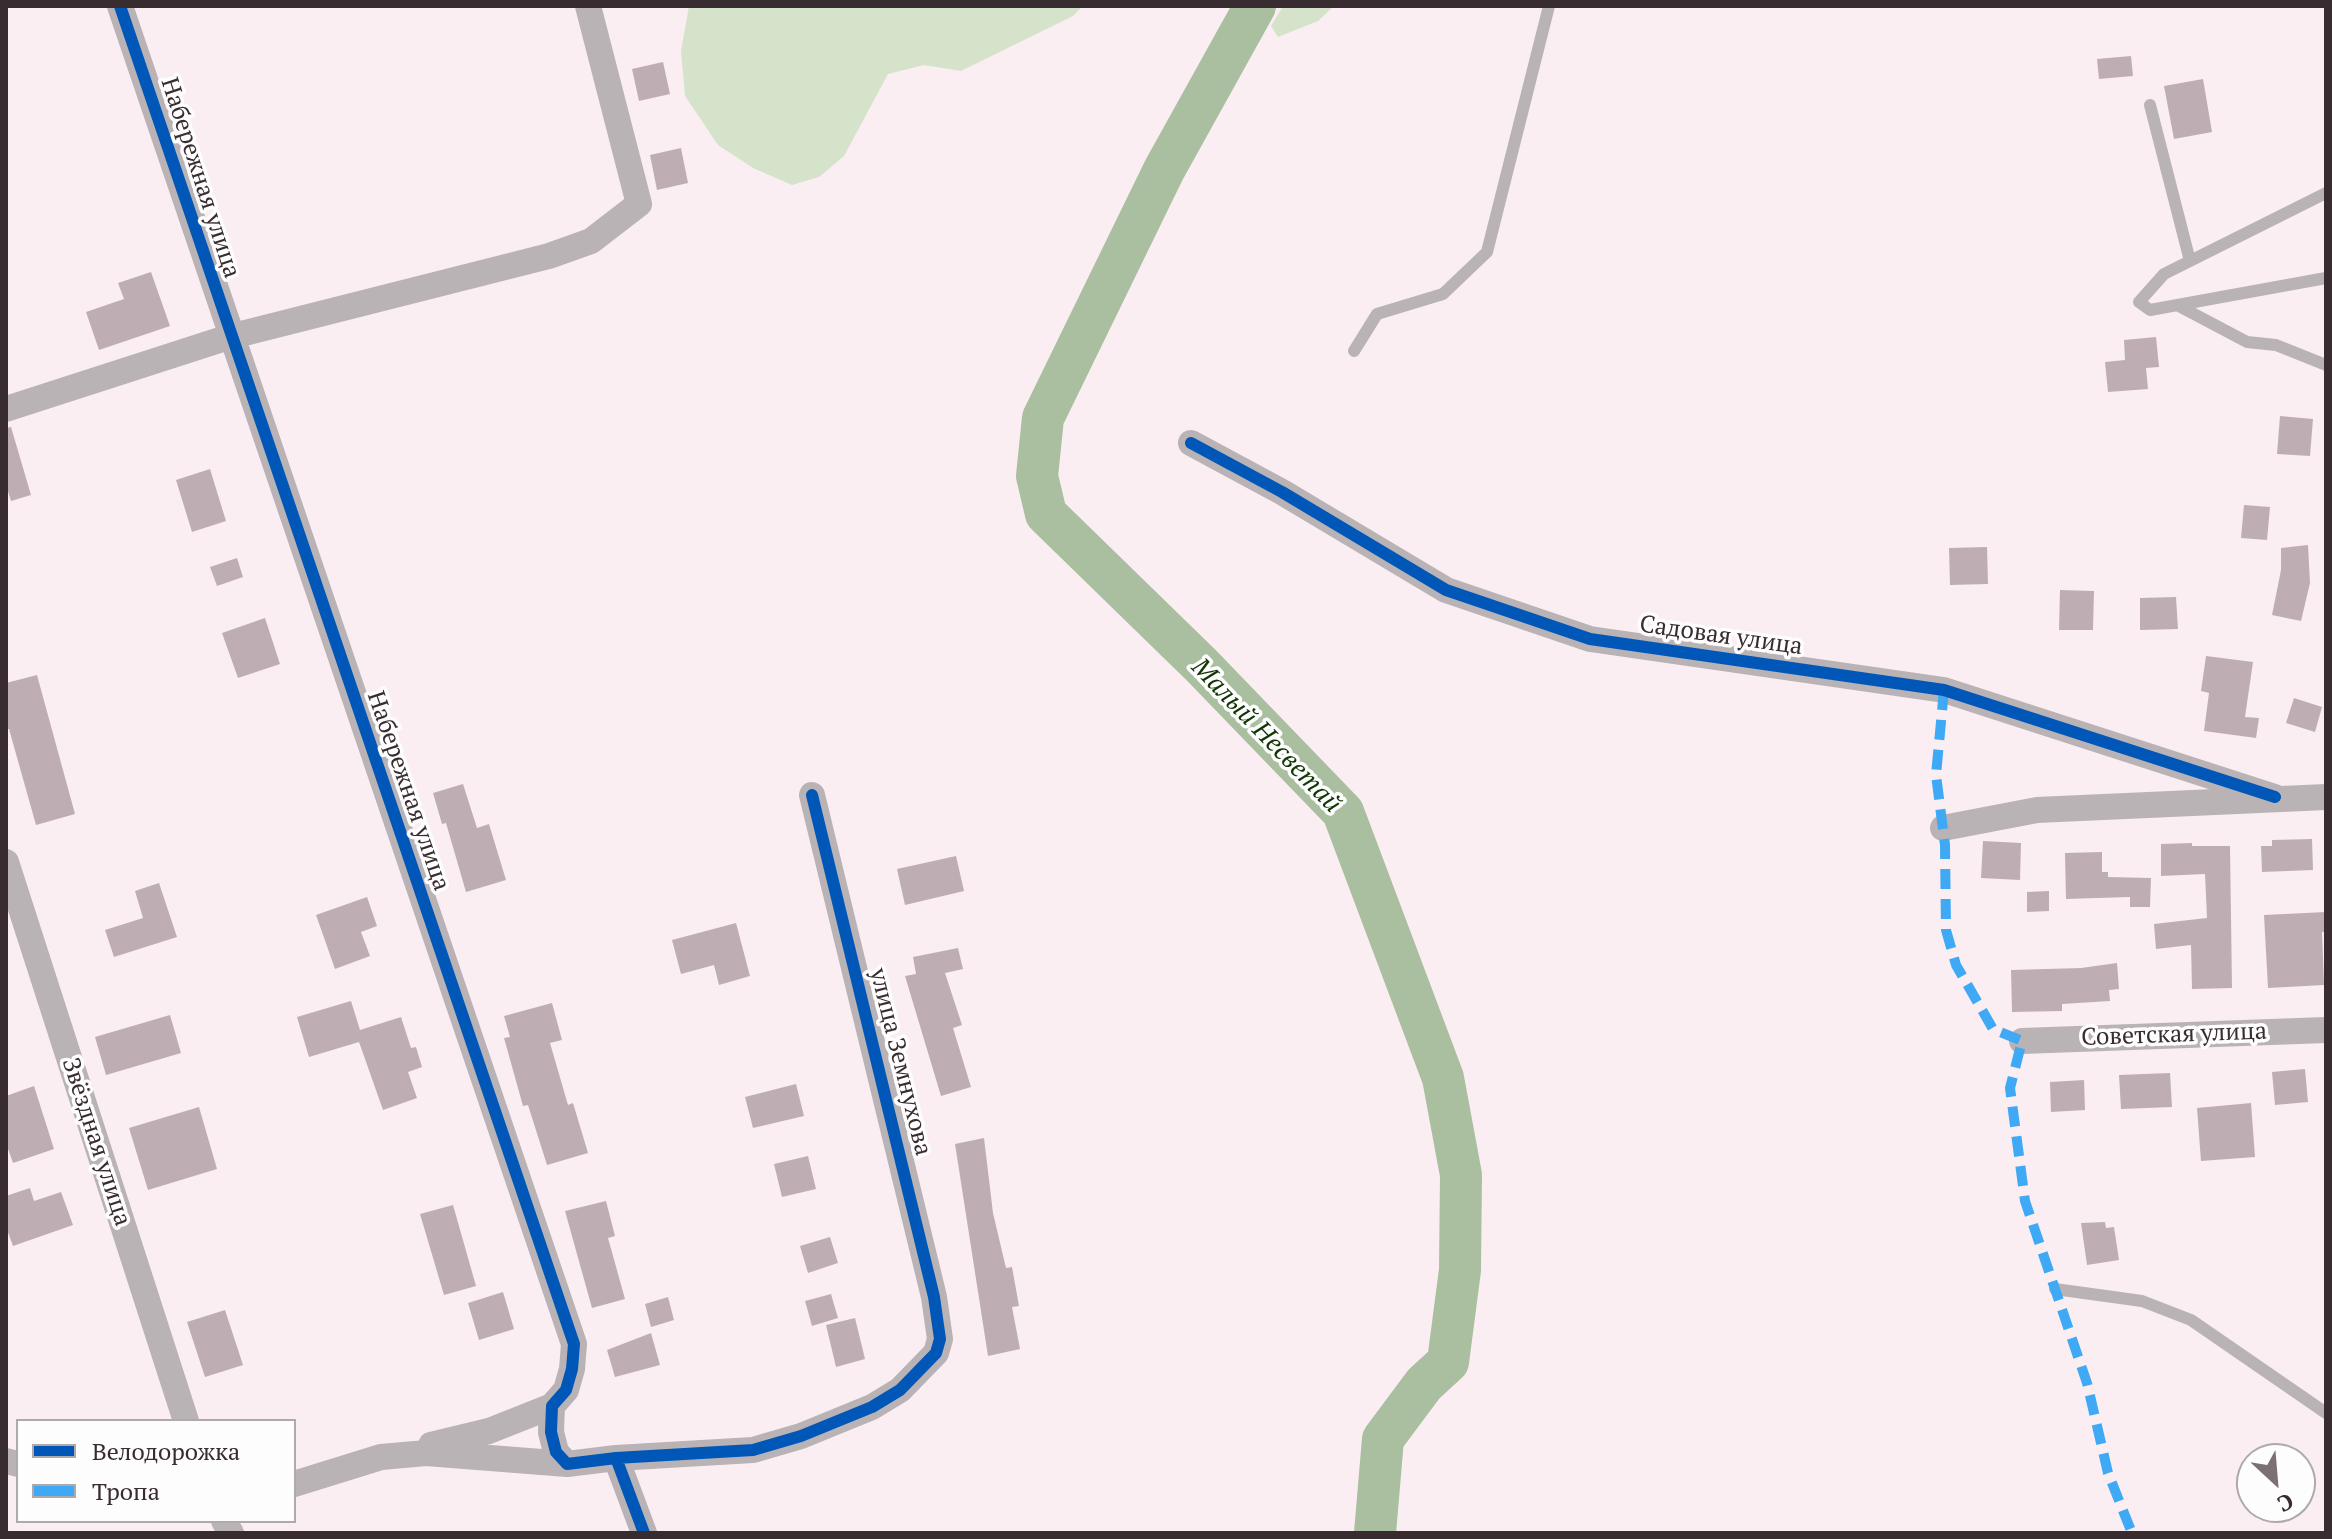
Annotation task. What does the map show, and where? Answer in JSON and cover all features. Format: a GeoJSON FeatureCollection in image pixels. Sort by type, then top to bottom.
{"type":"FeatureCollection","features":[{"type":"Feature","properties":{"kind":"street","name":"Набережная улица"},"geometry":{"type":"LineString","coordinates":[[120,6],[229,337],[574,1344],[566,1390],[552,1406],[551,1432],[556,1452],[567,1464]]}},
{"type":"Feature","properties":{"kind":"street"},"geometry":{"type":"LineString","coordinates":[[6,409],[229,337],[549,256],[591,241],[639,204],[588,6]]}},
{"type":"Feature","properties":{"kind":"street","name":"Садовая улица"},"geometry":{"type":"LineString","coordinates":[[1191,443],[1282,492],[1446,590],[1590,639],[1944,690],[2275,797]]}},
{"type":"Feature","properties":{"kind":"street","name":"улица Земнухова"},"geometry":{"type":"LineString","coordinates":[[616,1458],[753,1450],[801,1436],[872,1407],[900,1390],[936,1353],[940,1339],[934,1297],[812,795]]}},
{"type":"Feature","properties":{"kind":"street","name":"Садовая улица"},"geometry":{"type":"LineString","coordinates":[[1943,828],[2037,810],[2326,797]]}},
{"type":"Feature","properties":{"kind":"street","name":"Звёздная улица"},"geometry":{"type":"LineString","coordinates":[[6,862],[185,1419]]}},
{"type":"Feature","properties":{"kind":"street","name":"Советская улица"},"geometry":{"type":"LineString","coordinates":[[2022,1041],[2326,1030]]}},
{"type":"Feature","properties":{"kind":"street"},"geometry":{"type":"LineString","coordinates":[[296,1483],[381,1457],[489,1431],[552,1406]]}},
{"type":"Feature","properties":{"kind":"street"},"geometry":{"type":"LineString","coordinates":[[381,1457],[426,1453],[567,1464],[616,1458],[644,1533]]}},
{"type":"Feature","properties":{"kind":"lane"},"geometry":{"type":"LineString","coordinates":[[1354,351],[1377,314],[1443,294],[1487,252],[1549,6]]}},
{"type":"Feature","properties":{"kind":"lane"},"geometry":{"type":"LineString","coordinates":[[2150,105],[2190,261]]}},
{"type":"Feature","properties":{"kind":"lane"},"geometry":{"type":"LineString","coordinates":[[2326,193],[2164,274],[2139,302],[2150,310],[2326,278]]}},
{"type":"Feature","properties":{"kind":"lane"},"geometry":{"type":"LineString","coordinates":[[2177,305],[2247,342],[2276,345],[2326,365]]}},
{"type":"Feature","properties":{"kind":"lane"},"geometry":{"type":"LineString","coordinates":[[2055,1289],[2142,1301],[2191,1320],[2326,1413]]}},
{"type":"Feature","properties":{"kind":"green space"},"geometry":{"type":"Polygon","coordinates":[[[689,6],[1083,6],[1073,16],[961,71],[924,65],[888,74],[844,156],[819,177],[792,185],[753,168],[718,145],[685,96],[681,51],[689,6]]]}},
{"type":"Feature","properties":{"kind":"green space"},"geometry":{"type":"Polygon","coordinates":[[[1283,6],[1334,6],[1318,21],[1278,37],[1271,26],[1283,6]]]}},
{"type":"Feature","properties":{"kind":"building"},"geometry":{"type":"Polygon","coordinates":[[[2131,56],[2133,76],[2099,79],[2097,59],[2131,56]]]}},
{"type":"Feature","properties":{"kind":"building"},"geometry":{"type":"Polygon","coordinates":[[[663,62],[670,94],[639,101],[632,69],[663,62]]]}},
{"type":"Feature","properties":{"kind":"building"},"geometry":{"type":"Polygon","coordinates":[[[2203,79],[2212,132],[2174,139],[2164,86],[2203,79]]]}},
{"type":"Feature","properties":{"kind":"building"},"geometry":{"type":"Polygon","coordinates":[[[681,148],[688,183],[657,190],[650,155],[681,148]]]}},
{"type":"Feature","properties":{"kind":"building"},"geometry":{"type":"Polygon","coordinates":[[[151,272],[170,326],[99,350],[86,312],[124,299],[118,283],[151,272]]]}},
{"type":"Feature","properties":{"kind":"building"},"geometry":{"type":"Polygon","coordinates":[[[2156,337],[2159,367],[2146,368],[2148,389],[2108,392],[2105,362],[2125,360],[2124,340],[2156,337]]]}},
{"type":"Feature","properties":{"kind":"building"},"geometry":{"type":"Polygon","coordinates":[[[2280,416],[2313,419],[2310,456],[2277,454],[2280,416]]]}},
{"type":"Feature","properties":{"kind":"building"},"geometry":{"type":"Polygon","coordinates":[[[11,427],[31,495],[11,501],[6,485],[6,428],[11,427]]]}},
{"type":"Feature","properties":{"kind":"building"},"geometry":{"type":"Polygon","coordinates":[[[210,469],[226,521],[192,532],[176,480],[210,469]]]}},
{"type":"Feature","properties":{"kind":"building"},"geometry":{"type":"Polygon","coordinates":[[[2244,505],[2270,507],[2267,540],[2241,538],[2244,505]]]}},
{"type":"Feature","properties":{"kind":"building"},"geometry":{"type":"Polygon","coordinates":[[[2308,545],[2310,583],[2301,621],[2272,615],[2281,570],[2281,548],[2308,545]]]}},
{"type":"Feature","properties":{"kind":"building"},"geometry":{"type":"Polygon","coordinates":[[[1987,547],[1988,584],[1950,585],[1949,548],[1987,547]]]}},
{"type":"Feature","properties":{"kind":"building"},"geometry":{"type":"Polygon","coordinates":[[[237,558],[243,577],[217,586],[210,567],[237,558]]]}},
{"type":"Feature","properties":{"kind":"building"},"geometry":{"type":"Polygon","coordinates":[[[2060,590],[2094,591],[2093,630],[2059,630],[2060,590]]]}},
{"type":"Feature","properties":{"kind":"building"},"geometry":{"type":"Polygon","coordinates":[[[2176,597],[2178,629],[2140,630],[2140,598],[2176,597]]]}},
{"type":"Feature","properties":{"kind":"building"},"geometry":{"type":"Polygon","coordinates":[[[265,618],[280,664],[238,678],[222,633],[265,618]]]}},
{"type":"Feature","properties":{"kind":"building"},"geometry":{"type":"Polygon","coordinates":[[[2206,656],[2253,662],[2245,717],[2259,718],[2256,738],[2204,731],[2209,693],[2201,691],[2206,656]]]}},
{"type":"Feature","properties":{"kind":"building"},"geometry":{"type":"Polygon","coordinates":[[[37,675],[75,814],[36,825],[9,729],[6,729],[6,683],[37,675]]]}},
{"type":"Feature","properties":{"kind":"building"},"geometry":{"type":"Polygon","coordinates":[[[2294,698],[2322,707],[2315,732],[2286,723],[2294,698]]]}},
{"type":"Feature","properties":{"kind":"building"},"geometry":{"type":"Polygon","coordinates":[[[463,784],[477,828],[489,824],[506,880],[466,892],[446,823],[442,824],[433,793],[463,784]]]}},
{"type":"Feature","properties":{"kind":"building"},"geometry":{"type":"Polygon","coordinates":[[[2312,839],[2313,870],[2262,872],[2261,846],[2272,846],[2272,840],[2312,839]]]}},
{"type":"Feature","properties":{"kind":"building"},"geometry":{"type":"Polygon","coordinates":[[[1983,841],[2021,843],[2020,880],[1981,878],[1983,841]]]}},
{"type":"Feature","properties":{"kind":"building"},"geometry":{"type":"Polygon","coordinates":[[[2192,843],[2192,846],[2230,846],[2232,988],[2192,989],[2191,945],[2156,949],[2154,924],[2207,918],[2205,874],[2161,876],[2161,844],[2192,843]]]}},
{"type":"Feature","properties":{"kind":"building"},"geometry":{"type":"Polygon","coordinates":[[[2102,852],[2102,872],[2108,872],[2108,877],[2151,878],[2150,907],[2130,907],[2130,897],[2066,899],[2065,853],[2102,852]]]}},
{"type":"Feature","properties":{"kind":"building"},"geometry":{"type":"Polygon","coordinates":[[[956,856],[964,891],[905,905],[897,869],[956,856]]]}},
{"type":"Feature","properties":{"kind":"building"},"geometry":{"type":"Polygon","coordinates":[[[159,883],[177,937],[114,957],[105,930],[143,918],[135,891],[159,883]]]}},
{"type":"Feature","properties":{"kind":"building"},"geometry":{"type":"Polygon","coordinates":[[[2049,891],[2049,911],[2027,912],[2027,892],[2049,891]]]}},
{"type":"Feature","properties":{"kind":"building"},"geometry":{"type":"Polygon","coordinates":[[[367,897],[377,926],[361,932],[370,956],[335,969],[316,915],[367,897]]]}},
{"type":"Feature","properties":{"kind":"building"},"geometry":{"type":"Polygon","coordinates":[[[2326,912],[2326,932],[2322,932],[2324,985],[2268,988],[2264,915],[2326,912]]]}},
{"type":"Feature","properties":{"kind":"building"},"geometry":{"type":"Polygon","coordinates":[[[736,923],[750,976],[719,985],[714,965],[681,974],[672,940],[736,923]]]}},
{"type":"Feature","properties":{"kind":"building"},"geometry":{"type":"Polygon","coordinates":[[[958,948],[963,969],[945,973],[962,1025],[953,1028],[971,1087],[941,1096],[905,976],[916,974],[913,957],[958,948]]]}},
{"type":"Feature","properties":{"kind":"building"},"geometry":{"type":"Polygon","coordinates":[[[2117,963],[2119,989],[2109,990],[2110,1001],[2062,1004],[2062,1011],[2012,1012],[2011,970],[2081,968],[2117,963]]]}},
{"type":"Feature","properties":{"kind":"building"},"geometry":{"type":"Polygon","coordinates":[[[351,1001],[360,1030],[401,1017],[411,1048],[416,1047],[422,1067],[408,1072],[417,1098],[383,1110],[359,1042],[309,1057],[297,1017],[351,1001]]]}},
{"type":"Feature","properties":{"kind":"building"},"geometry":{"type":"Polygon","coordinates":[[[552,1003],[562,1040],[550,1043],[568,1105],[573,1103],[588,1153],[547,1165],[528,1105],[523,1106],[504,1038],[510,1037],[504,1016],[552,1003]]]}},
{"type":"Feature","properties":{"kind":"building"},"geometry":{"type":"Polygon","coordinates":[[[170,1015],[181,1053],[106,1075],[95,1037],[170,1015]]]}},
{"type":"Feature","properties":{"kind":"building"},"geometry":{"type":"Polygon","coordinates":[[[2305,1069],[2308,1102],[2275,1105],[2272,1072],[2305,1069]]]}},
{"type":"Feature","properties":{"kind":"building"},"geometry":{"type":"Polygon","coordinates":[[[2170,1073],[2172,1107],[2121,1109],[2119,1075],[2170,1073]]]}},
{"type":"Feature","properties":{"kind":"building"},"geometry":{"type":"Polygon","coordinates":[[[2084,1080],[2085,1110],[2051,1112],[2050,1082],[2084,1080]]]}},
{"type":"Feature","properties":{"kind":"building"},"geometry":{"type":"Polygon","coordinates":[[[796,1084],[804,1116],[753,1128],[745,1097],[796,1084]]]}},
{"type":"Feature","properties":{"kind":"building"},"geometry":{"type":"Polygon","coordinates":[[[34,1086],[54,1149],[13,1163],[6,1143],[6,1096],[34,1086]]]}},
{"type":"Feature","properties":{"kind":"building"},"geometry":{"type":"Polygon","coordinates":[[[2251,1103],[2255,1157],[2201,1161],[2197,1108],[2251,1103]]]}},
{"type":"Feature","properties":{"kind":"building"},"geometry":{"type":"Polygon","coordinates":[[[199,1107],[217,1169],[148,1190],[129,1128],[199,1107]]]}},
{"type":"Feature","properties":{"kind":"building"},"geometry":{"type":"Polygon","coordinates":[[[984,1138],[993,1213],[1006,1268],[1012,1267],[1019,1306],[1012,1307],[1020,1349],[988,1356],[955,1144],[984,1138]]]}},
{"type":"Feature","properties":{"kind":"building"},"geometry":{"type":"Polygon","coordinates":[[[808,1156],[816,1189],[782,1197],[774,1164],[808,1156]]]}},
{"type":"Feature","properties":{"kind":"building"},"geometry":{"type":"Polygon","coordinates":[[[30,1188],[34,1201],[61,1192],[73,1225],[13,1246],[6,1227],[6,1196],[30,1188]]]}},
{"type":"Feature","properties":{"kind":"building"},"geometry":{"type":"Polygon","coordinates":[[[606,1201],[615,1236],[608,1238],[625,1299],[592,1308],[565,1211],[606,1201]]]}},
{"type":"Feature","properties":{"kind":"building"},"geometry":{"type":"Polygon","coordinates":[[[453,1205],[476,1286],[444,1295],[420,1214],[453,1205]]]}},
{"type":"Feature","properties":{"kind":"building"},"geometry":{"type":"Polygon","coordinates":[[[2105,1222],[2106,1228],[2114,1227],[2119,1260],[2087,1265],[2081,1223],[2105,1222]]]}},
{"type":"Feature","properties":{"kind":"building"},"geometry":{"type":"Polygon","coordinates":[[[830,1237],[838,1263],[808,1273],[800,1246],[830,1237]]]}},
{"type":"Feature","properties":{"kind":"building"},"geometry":{"type":"Polygon","coordinates":[[[503,1292],[514,1329],[479,1340],[468,1303],[503,1292]]]}},
{"type":"Feature","properties":{"kind":"building"},"geometry":{"type":"Polygon","coordinates":[[[831,1294],[838,1318],[812,1326],[805,1301],[831,1294]]]}},
{"type":"Feature","properties":{"kind":"building"},"geometry":{"type":"Polygon","coordinates":[[[668,1297],[674,1320],[651,1327],[645,1304],[668,1297]]]}},
{"type":"Feature","properties":{"kind":"building"},"geometry":{"type":"Polygon","coordinates":[[[225,1310],[243,1365],[205,1377],[187,1322],[225,1310]]]}},
{"type":"Feature","properties":{"kind":"building"},"geometry":{"type":"Polygon","coordinates":[[[855,1318],[865,1359],[836,1367],[826,1325],[855,1318]]]}},
{"type":"Feature","properties":{"kind":"building"},"geometry":{"type":"Polygon","coordinates":[[[651,1333],[660,1365],[615,1377],[607,1350],[651,1333]]]}},
{"type":"Feature","properties":{"kind":"waterway","name":"Малый Несветай"},"geometry":{"type":"LineString","coordinates":[[1255,6],[1164,170],[1043,418],[1037,476],[1046,514],[1202,666],[1343,812],[1443,1078],[1461,1175],[1460,1270],[1448,1362],[1424,1384],[1383,1439],[1375,1533]]}},
{"type":"Feature","properties":{"kind":"marked path"},"geometry":{"type":"LineString","coordinates":[[1944,690],[1936,775],[1945,845],[1946,930],[1956,965],[1993,1029],[2022,1041],[2010,1088],[2025,1201],[2087,1383],[2108,1473],[2132,1533]]}},
{"type":"Feature","properties":{"kind":"cycle path"},"geometry":{"type":"LineString","coordinates":[[120,6],[574,1344],[566,1390],[552,1406],[551,1432],[556,1452],[567,1464],[616,1458],[644,1533]]}},
{"type":"Feature","properties":{"kind":"cycle path"},"geometry":{"type":"LineString","coordinates":[[1191,443],[1282,492],[1446,590],[1590,639],[1944,690],[2275,797]]}},
{"type":"Feature","properties":{"kind":"cycle path"},"geometry":{"type":"LineString","coordinates":[[616,1458],[753,1450],[801,1436],[872,1407],[900,1390],[936,1353],[940,1339],[934,1297],[812,795]]}}]}
